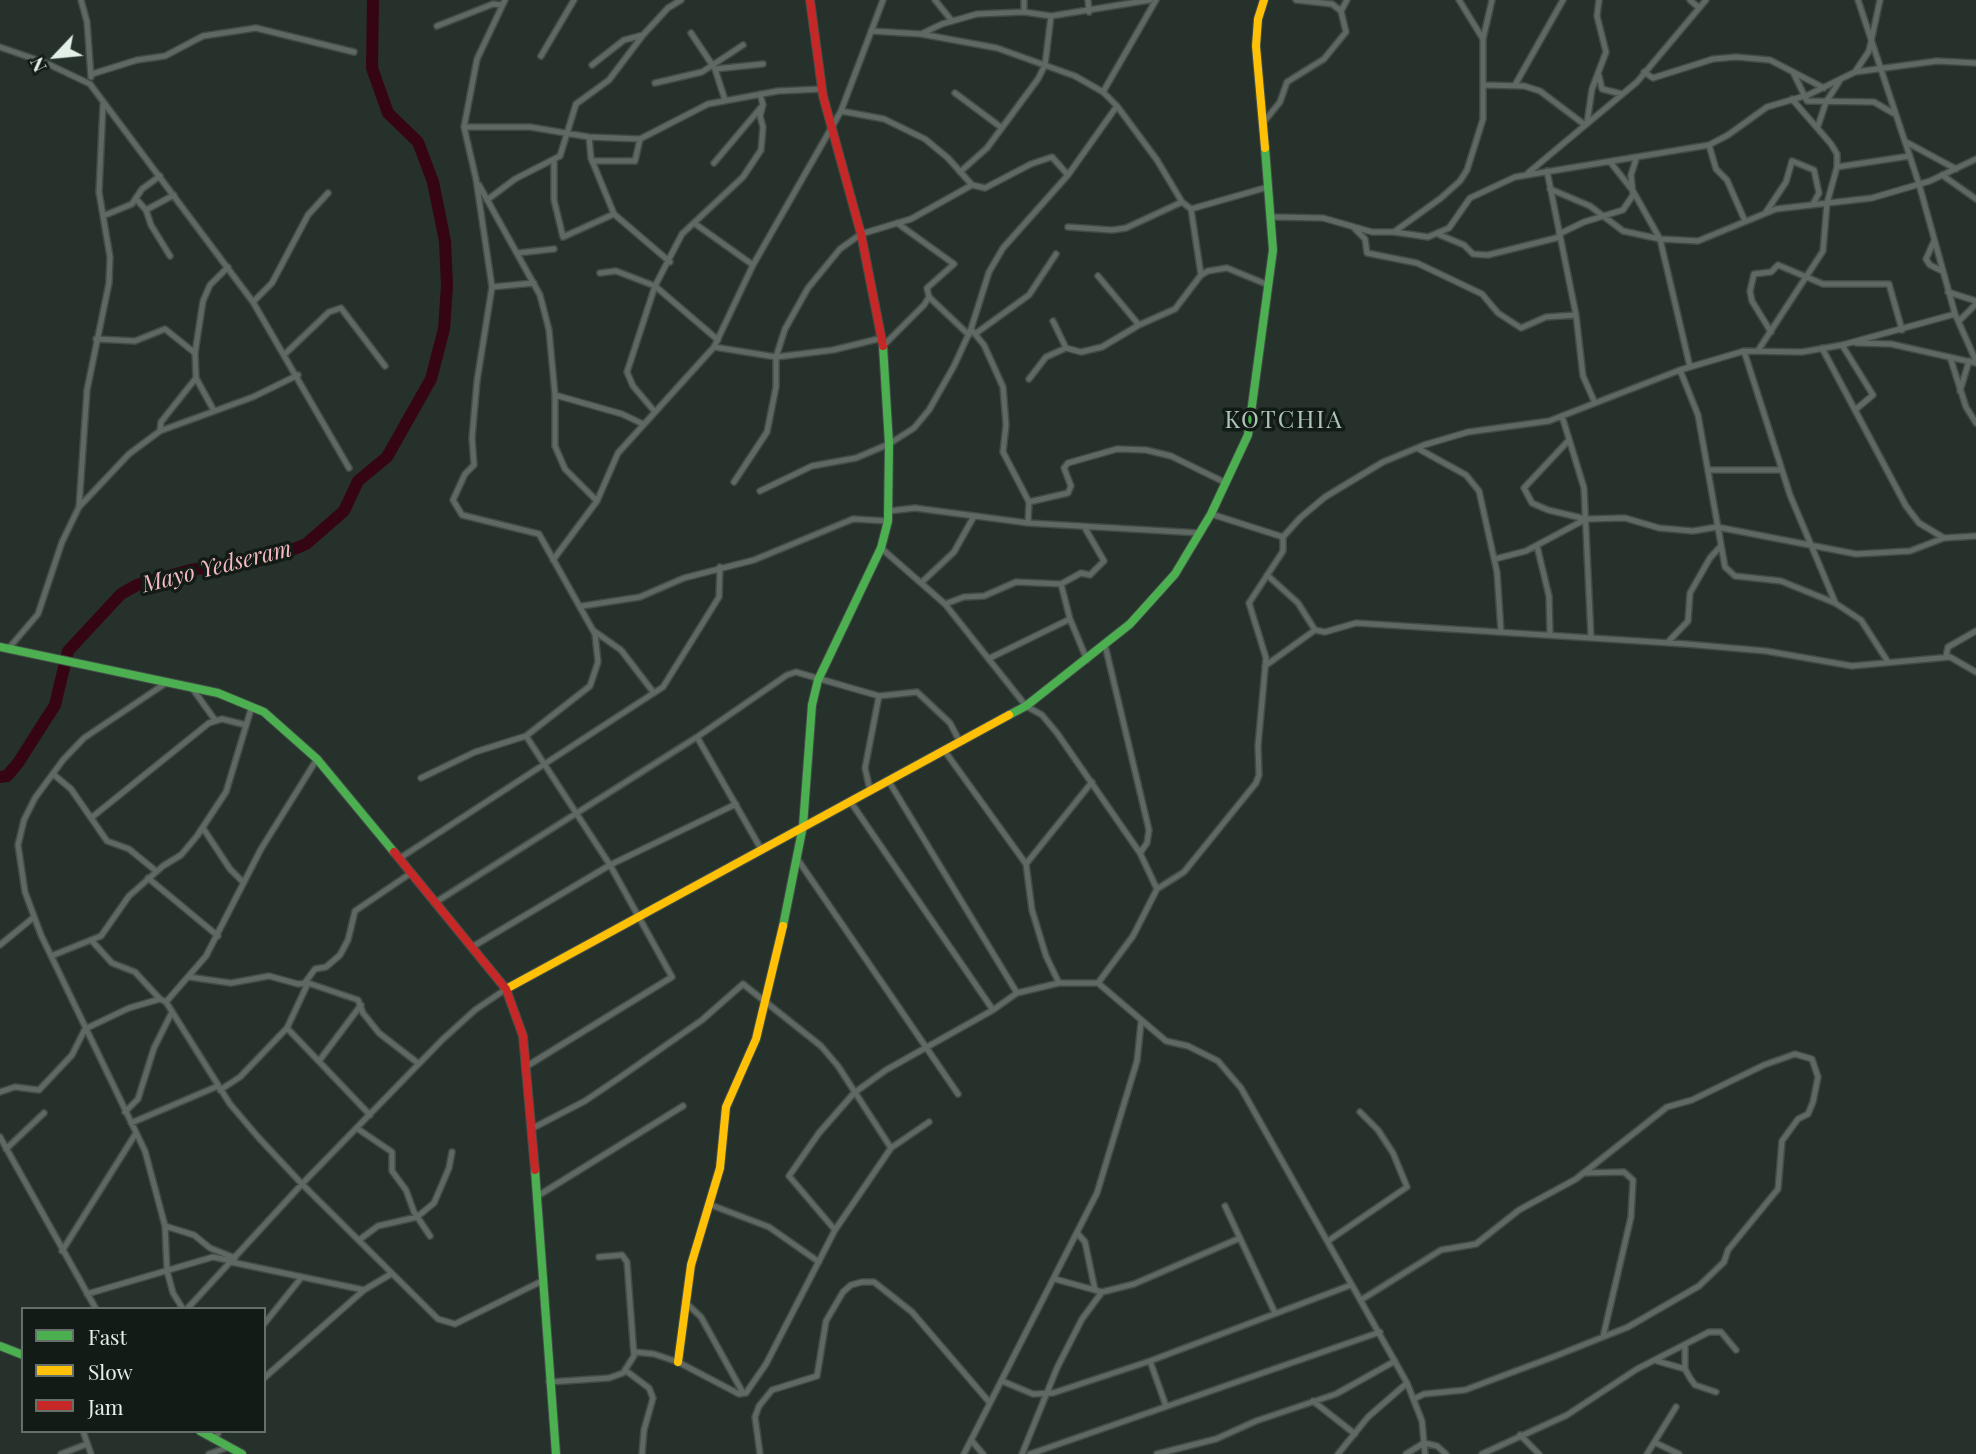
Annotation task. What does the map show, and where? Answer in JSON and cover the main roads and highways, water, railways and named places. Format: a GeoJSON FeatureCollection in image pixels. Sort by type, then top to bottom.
{"type":"FeatureCollection","features":[{"type":"Feature","properties":{"kind":"main road"},"geometry":{"type":"LineString","coordinates":[[678,1362],[691,1265],[720,1168],[726,1107],[756,1039],[803,826],[812,705],[818,680],[881,548],[889,511],[889,444],[882,342],[861,234],[822,89],[810,0]]}},
{"type":"Feature","properties":{"kind":"main road"},"geometry":{"type":"LineString","coordinates":[[506,989],[1026,706],[1130,624],[1175,574],[1211,514],[1223,482],[1248,435],[1258,374],[1266,284],[1273,250],[1256,46],[1258,19],[1264,0]]}},
{"type":"Feature","properties":{"kind":"main road"},"geometry":{"type":"LineString","coordinates":[[4,648],[218,693],[252,706],[284,727],[317,760],[506,989],[518,1018],[527,1066],[555,1454]]}},
{"type":"Feature","properties":{"kind":"main road"},"geometry":{"type":"LineString","coordinates":[[0,1346],[21,1354]]}},
{"type":"Feature","properties":{"kind":"main road"},"geometry":{"type":"LineString","coordinates":[[217,1435],[229,1447],[242,1454]]}},
{"type":"Feature","properties":{"kind":"waterway","name":"Mayo Yedseram"},"geometry":{"type":"LineString","coordinates":[[0,777],[7,776],[18,763],[55,705],[68,651],[121,594],[137,585],[190,570],[273,558],[306,544],[344,511],[358,481],[387,457],[431,379],[444,329],[447,286],[445,241],[433,182],[418,142],[388,113],[372,68],[373,0]]}},
{"type":"Feature","properties":{"kind":"district","name":"KOTCHIA"},"geometry":{"type":"Point","coordinates":[1284,421]}}]}
